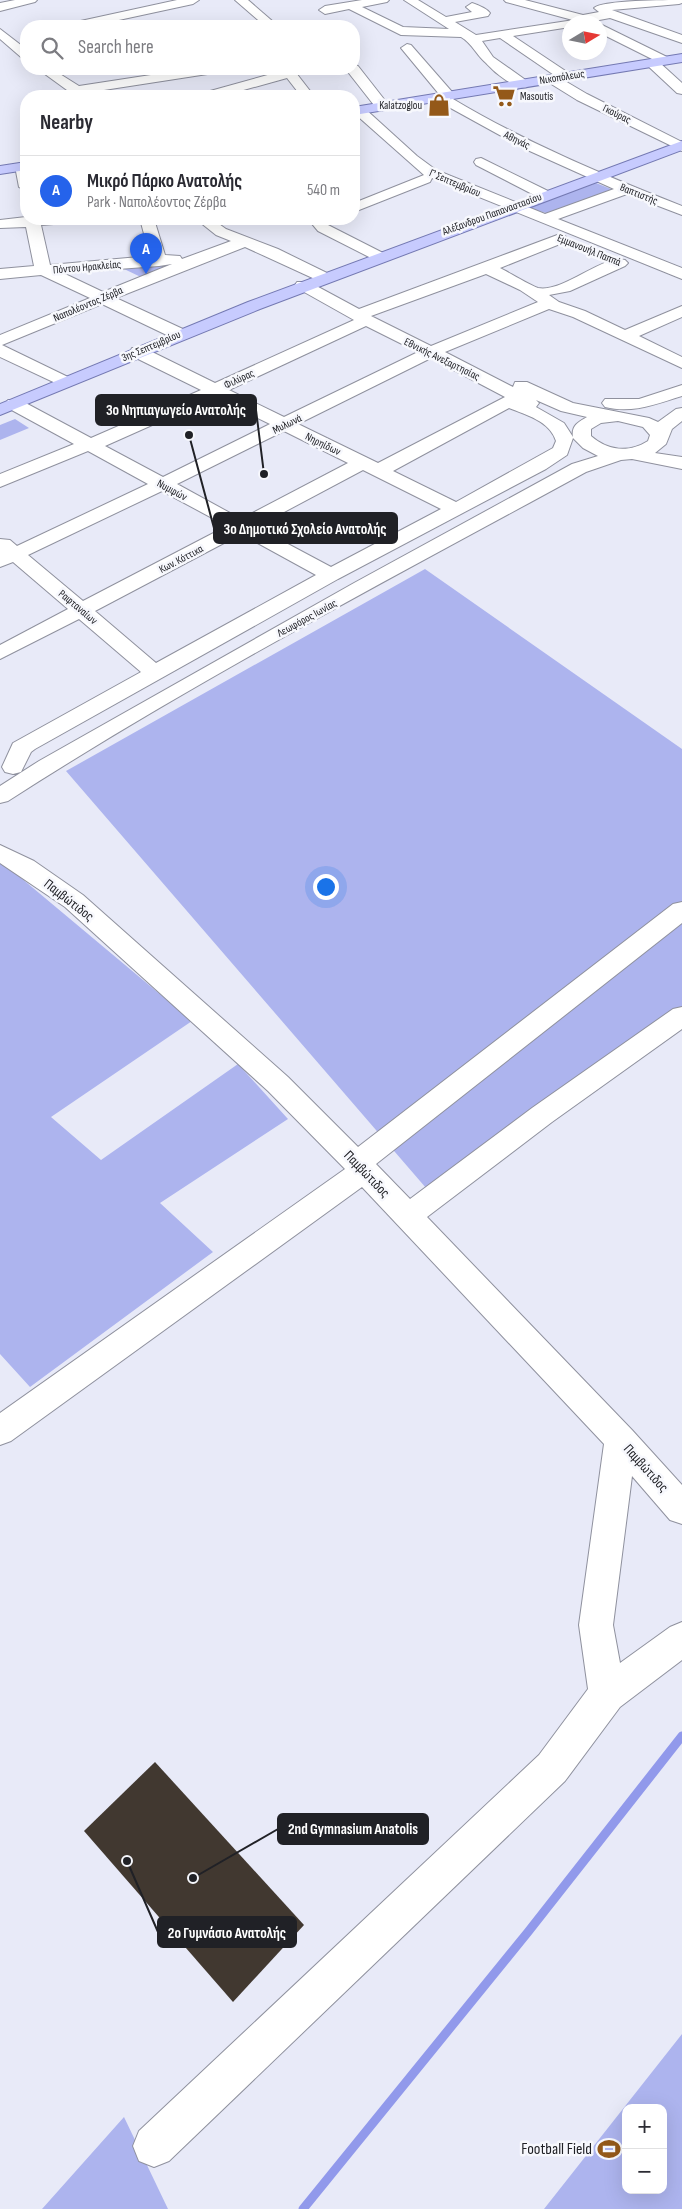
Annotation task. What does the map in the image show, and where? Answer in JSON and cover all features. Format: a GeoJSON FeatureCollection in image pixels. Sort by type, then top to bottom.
{"type":"FeatureCollection","features":[{"type":"Feature","properties":{"kind":"main road","name":"Νικοπόλεως"},"geometry":{"type":"LineString","coordinates":[[360,109],[682,58]]}},
{"type":"Feature","properties":{"kind":"main road","name":"Αλέξανδρου Παπαναστασίου"},"geometry":{"type":"LineString","coordinates":[[303,285],[681,146]]}},
{"type":"Feature","properties":{"kind":"main road"},"geometry":{"type":"LineString","coordinates":[[0,170],[20,167]]}},
{"type":"Feature","properties":{"kind":"main road","name":"3ης Σεπτεμβρίου"},"geometry":{"type":"LineString","coordinates":[[7,407],[179,334],[303,285]]}},
{"type":"Feature","properties":{"kind":"street"},"geometry":{"type":"LineString","coordinates":[[0,7],[31,0]]}},
{"type":"Feature","properties":{"kind":"street"},"geometry":{"type":"LineString","coordinates":[[130,0],[164,18]]}},
{"type":"Feature","properties":{"kind":"street"},"geometry":{"type":"LineString","coordinates":[[106,20],[193,0]]}},
{"type":"Feature","properties":{"kind":"street"},"geometry":{"type":"LineString","coordinates":[[241,0],[265,20]]}},
{"type":"Feature","properties":{"kind":"street"},"geometry":{"type":"LineString","coordinates":[[323,11],[383,0]]}},
{"type":"Feature","properties":{"kind":"street"},"geometry":{"type":"LineString","coordinates":[[410,0],[469,36],[489,60],[522,84]]}},
{"type":"Feature","properties":{"kind":"street"},"geometry":{"type":"LineString","coordinates":[[510,0],[562,16]]}},
{"type":"Feature","properties":{"kind":"street"},"geometry":{"type":"LineString","coordinates":[[679,0],[600,8],[611,14],[682,39]]}},
{"type":"Feature","properties":{"kind":"street"},"geometry":{"type":"LineString","coordinates":[[351,6],[407,32],[469,36],[502,34],[562,24]]}},
{"type":"Feature","properties":{"kind":"street"},"geometry":{"type":"LineString","coordinates":[[391,26],[412,25],[407,16],[426,10]]}},
{"type":"Feature","properties":{"kind":"street"},"geometry":{"type":"LineString","coordinates":[[444,21],[477,13]]}},
{"type":"Feature","properties":{"kind":"street"},"geometry":{"type":"LineString","coordinates":[[607,15],[611,14]]}},
{"type":"Feature","properties":{"kind":"street"},"geometry":{"type":"LineString","coordinates":[[607,32],[658,62],[682,90]]}},
{"type":"Feature","properties":{"kind":"street","name":"Γκούρας"},"geometry":{"type":"LineString","coordinates":[[502,34],[582,97],[681,146]]}},
{"type":"Feature","properties":{"kind":"street"},"geometry":{"type":"LineString","coordinates":[[5,37],[20,37]]}},
{"type":"Feature","properties":{"kind":"street"},"geometry":{"type":"LineString","coordinates":[[5,37],[20,50]]}},
{"type":"Feature","properties":{"kind":"street","name":"Αθηνάς"},"geometry":{"type":"LineString","coordinates":[[407,48],[445,96],[486,125],[596,177]]}},
{"type":"Feature","properties":{"kind":"street"},"geometry":{"type":"LineString","coordinates":[[53,75],[76,90],[175,75]]}},
{"type":"Feature","properties":{"kind":"street"},"geometry":{"type":"LineString","coordinates":[[226,90],[270,75]]}},
{"type":"Feature","properties":{"kind":"street"},"geometry":{"type":"LineString","coordinates":[[289,75],[303,90]]}},
{"type":"Feature","properties":{"kind":"street"},"geometry":{"type":"LineString","coordinates":[[358,75],[382,106]]}},
{"type":"Feature","properties":{"kind":"street"},"geometry":{"type":"LineString","coordinates":[[146,90],[204,78]]}},
{"type":"Feature","properties":{"kind":"street","name":"Γ' Σεπτεμβρίου"},"geometry":{"type":"LineString","coordinates":[[360,114],[424,170],[513,207]]}},
{"type":"Feature","properties":{"kind":"street"},"geometry":{"type":"LineString","coordinates":[[481,162],[545,195]]}},
{"type":"Feature","properties":{"kind":"street","name":"Βαπτιστής"},"geometry":{"type":"LineString","coordinates":[[596,177],[682,211]]}},
{"type":"Feature","properties":{"kind":"street"},"geometry":{"type":"LineString","coordinates":[[360,206],[425,179]]}},
{"type":"Feature","properties":{"kind":"street"},"geometry":{"type":"LineString","coordinates":[[544,219],[627,189]]}},
{"type":"Feature","properties":{"kind":"street","name":"Εμμανουήλ Παππά"},"geometry":{"type":"LineString","coordinates":[[513,207],[682,274]]}},
{"type":"Feature","properties":{"kind":"street","name":"Εμμανουήλ Παππά"},"geometry":{"type":"LineString","coordinates":[[495,213],[682,287]]}},
{"type":"Feature","properties":{"kind":"street"},"geometry":{"type":"LineString","coordinates":[[0,224],[20,222]]}},
{"type":"Feature","properties":{"kind":"street"},"geometry":{"type":"LineString","coordinates":[[33,225],[37,270]]}},
{"type":"Feature","properties":{"kind":"street"},"geometry":{"type":"LineString","coordinates":[[149,225],[159,261]]}},
{"type":"Feature","properties":{"kind":"street"},"geometry":{"type":"LineString","coordinates":[[210,225],[215,230],[273,252],[323,277]]}},
{"type":"Feature","properties":{"kind":"street"},"geometry":{"type":"LineString","coordinates":[[320,225],[378,256]]}},
{"type":"Feature","properties":{"kind":"street","name":"Φιλύρας"},"geometry":{"type":"LineString","coordinates":[[0,481],[89,444],[110,438],[215,390],[362,317],[560,239]]}},
{"type":"Feature","properties":{"kind":"street"},"geometry":{"type":"LineString","coordinates":[[204,256],[244,242]]}},
{"type":"Feature","properties":{"kind":"street","name":"Πόντου Ηρακλείας"},"geometry":{"type":"LineString","coordinates":[[0,274],[204,256]]}},
{"type":"Feature","properties":{"kind":"street","name":"Ναπολέοντος Ζέρβα"},"geometry":{"type":"LineString","coordinates":[[0,341],[204,256]]}},
{"type":"Feature","properties":{"kind":"street"},"geometry":{"type":"LineString","coordinates":[[535,293],[564,288],[620,263]]}},
{"type":"Feature","properties":{"kind":"street"},"geometry":{"type":"LineString","coordinates":[[487,268],[550,303],[682,363]]}},
{"type":"Feature","properties":{"kind":"street"},"geometry":{"type":"LineString","coordinates":[[0,285],[37,270],[103,298],[179,334]]}},
{"type":"Feature","properties":{"kind":"street","name":"Εθνικής Ανεξαρτησίας"},"geometry":{"type":"LineString","coordinates":[[303,285],[362,317],[439,349],[552,401],[584,412],[607,416]]}},
{"type":"Feature","properties":{"kind":"street","name":"Μυλωνά"},"geometry":{"type":"LineString","coordinates":[[5,552],[162,484],[439,349],[550,303]]}},
{"type":"Feature","properties":{"kind":"street"},"geometry":{"type":"LineString","coordinates":[[625,336],[682,311]]}},
{"type":"Feature","properties":{"kind":"street","name":"Εθνικής Ανεξαρτησίας"},"geometry":{"type":"LineString","coordinates":[[439,349],[512,399],[565,418],[582,435]]}},
{"type":"Feature","properties":{"kind":"street"},"geometry":{"type":"LineString","coordinates":[[0,350],[64,382]]}},
{"type":"Feature","properties":{"kind":"street","name":"Νηρηίδων"},"geometry":{"type":"LineString","coordinates":[[138,352],[456,509]]}},
{"type":"Feature","properties":{"kind":"street"},"geometry":{"type":"LineString","coordinates":[[552,401],[567,396],[617,404],[640,404],[682,390]]}},
{"type":"Feature","properties":{"kind":"street"},"geometry":{"type":"LineString","coordinates":[[6,770],[21,748],[27,744],[561,451],[565,441],[562,429],[512,399]]}},
{"type":"Feature","properties":{"kind":"street","name":"Κων. Κόττικα"},"geometry":{"type":"LineString","coordinates":[[0,653],[241,527],[512,399]]}},
{"type":"Feature","properties":{"kind":"street","name":"Λεωφόρος Ιωνίας"},"geometry":{"type":"LineString","coordinates":[[6,770],[326,591],[564,462],[576,453],[589,421],[607,416],[629,417],[655,412],[682,401]]}},
{"type":"Feature","properties":{"kind":"street","name":"Νυμφών"},"geometry":{"type":"LineString","coordinates":[[7,407],[89,444],[331,576]]}},
{"type":"Feature","properties":{"kind":"street"},"geometry":{"type":"LineString","coordinates":[[0,796],[46,766],[68,762],[99,748],[446,552],[582,479],[590,473],[594,462],[651,449],[666,425],[682,413]]}},
{"type":"Feature","properties":{"kind":"street","name":"Λεωφόρος Ιωνίας"},"geometry":{"type":"LineString","coordinates":[[629,417],[649,423],[659,437],[682,458]]}},
{"type":"Feature","properties":{"kind":"street"},"geometry":{"type":"LineString","coordinates":[[582,435],[597,449],[682,463]]}},
{"type":"Feature","properties":{"kind":"street","name":"Ραφταναίων"},"geometry":{"type":"LineString","coordinates":[[5,552],[83,611],[155,673]]}},
{"type":"Feature","properties":{"kind":"street","name":"Παμβώτιδος"},"geometry":{"type":"LineString","coordinates":[[0,835],[25,867]]}},
{"type":"Feature","properties":{"kind":"street","name":"Παμβώτιδος"},"geometry":{"type":"LineString","coordinates":[[0,853],[25,867],[74,901],[210,1022],[361,1166],[621,1440],[682,1509]]}},
{"type":"Feature","properties":{"kind":"street"},"geometry":{"type":"LineString","coordinates":[[0,1431],[361,1166],[682,910]]}},
{"type":"Feature","properties":{"kind":"street"},"geometry":{"type":"LineString","coordinates":[[408,1216],[579,1088],[682,1016]]}},
{"type":"Feature","properties":{"kind":"street"},"geometry":{"type":"LineString","coordinates":[[607,1694],[596,1626],[621,1440]]}},
{"type":"Feature","properties":{"kind":"street"},"geometry":{"type":"LineString","coordinates":[[154,2146],[552,1768],[607,1694],[682,1640]]}},
{"type":"Feature","properties":{"kind":"shaded area"},"geometry":{"type":"Polygon","coordinates":[[[596,183],[616,191],[550,214],[527,208],[596,183]]]}},
{"type":"Feature","properties":{"kind":"shaded area"},"geometry":{"type":"Polygon","coordinates":[[[179,262],[145,279],[122,268],[179,262]]]}},
{"type":"Feature","properties":{"kind":"shaded area"},"geometry":{"type":"Polygon","coordinates":[[[15,419],[29,428],[0,440],[0,425],[15,419]]]}},
{"type":"Feature","properties":{"kind":"shaded area"},"geometry":{"type":"Polygon","coordinates":[[[425,569],[682,749],[682,1027],[439,1203],[66,771],[425,569]]]}},
{"type":"Feature","properties":{"kind":"shaded area"},"geometry":{"type":"Polygon","coordinates":[[[2,862],[192,1021],[51,1117],[101,1160],[238,1064],[288,1119],[160,1203],[213,1252],[30,1387],[0,1354],[0,863],[2,862]]]}},
{"type":"Feature","properties":{"kind":"shaded area","name":"Football Field"},"geometry":{"type":"Polygon","coordinates":[[[682,2034],[682,2209],[544,2209],[622,2110],[622,2194],[667,2194],[667,2104],[627,2104],[682,2034]]]}},
{"type":"Feature","properties":{"kind":"shaded area"},"geometry":{"type":"Polygon","coordinates":[[[124,2117],[168,2209],[42,2209],[124,2117]]]}},
{"type":"Feature","properties":{"kind":"building"},"geometry":{"type":"Polygon","coordinates":[[[155,1762],[304,1925],[233,2002],[84,1831],[155,1762]]]}},
{"type":"Feature","properties":{"kind":"waterway"},"geometry":{"type":"LineString","coordinates":[[303,2209],[528,1932],[682,1736]]}},
{"type":"Feature","properties":{"kind":"place","name":"Masoutis"},"geometry":{"type":"Point","coordinates":[504,96]}},
{"type":"Feature","properties":{"kind":"place","name":"Kalatzoglou"},"geometry":{"type":"Point","coordinates":[439,105]}},
{"type":"Feature","properties":{"kind":"place","name":"Μικρό Πάρκο Ανατολής"},"geometry":{"type":"Point","coordinates":[146,274]}},
{"type":"Feature","properties":{"kind":"place","name":"3ο Δημοτικό Σχολείο Ανατολής"},"geometry":{"type":"Point","coordinates":[189,435]}},
{"type":"Feature","properties":{"kind":"place","name":"3ο Νηπιαγωγείο Ανατολής"},"geometry":{"type":"Point","coordinates":[264,474]}},
{"type":"Feature","properties":{"kind":"place","name":"2ο Γυμνάσιο Ανατολής"},"geometry":{"type":"Point","coordinates":[127,1861]}},
{"type":"Feature","properties":{"kind":"place","name":"2nd Gymnasium Anatolis"},"geometry":{"type":"Point","coordinates":[193,1878]}},
{"type":"Feature","properties":{"kind":"place","name":"Football Field"},"geometry":{"type":"Point","coordinates":[609,2149]}}]}
